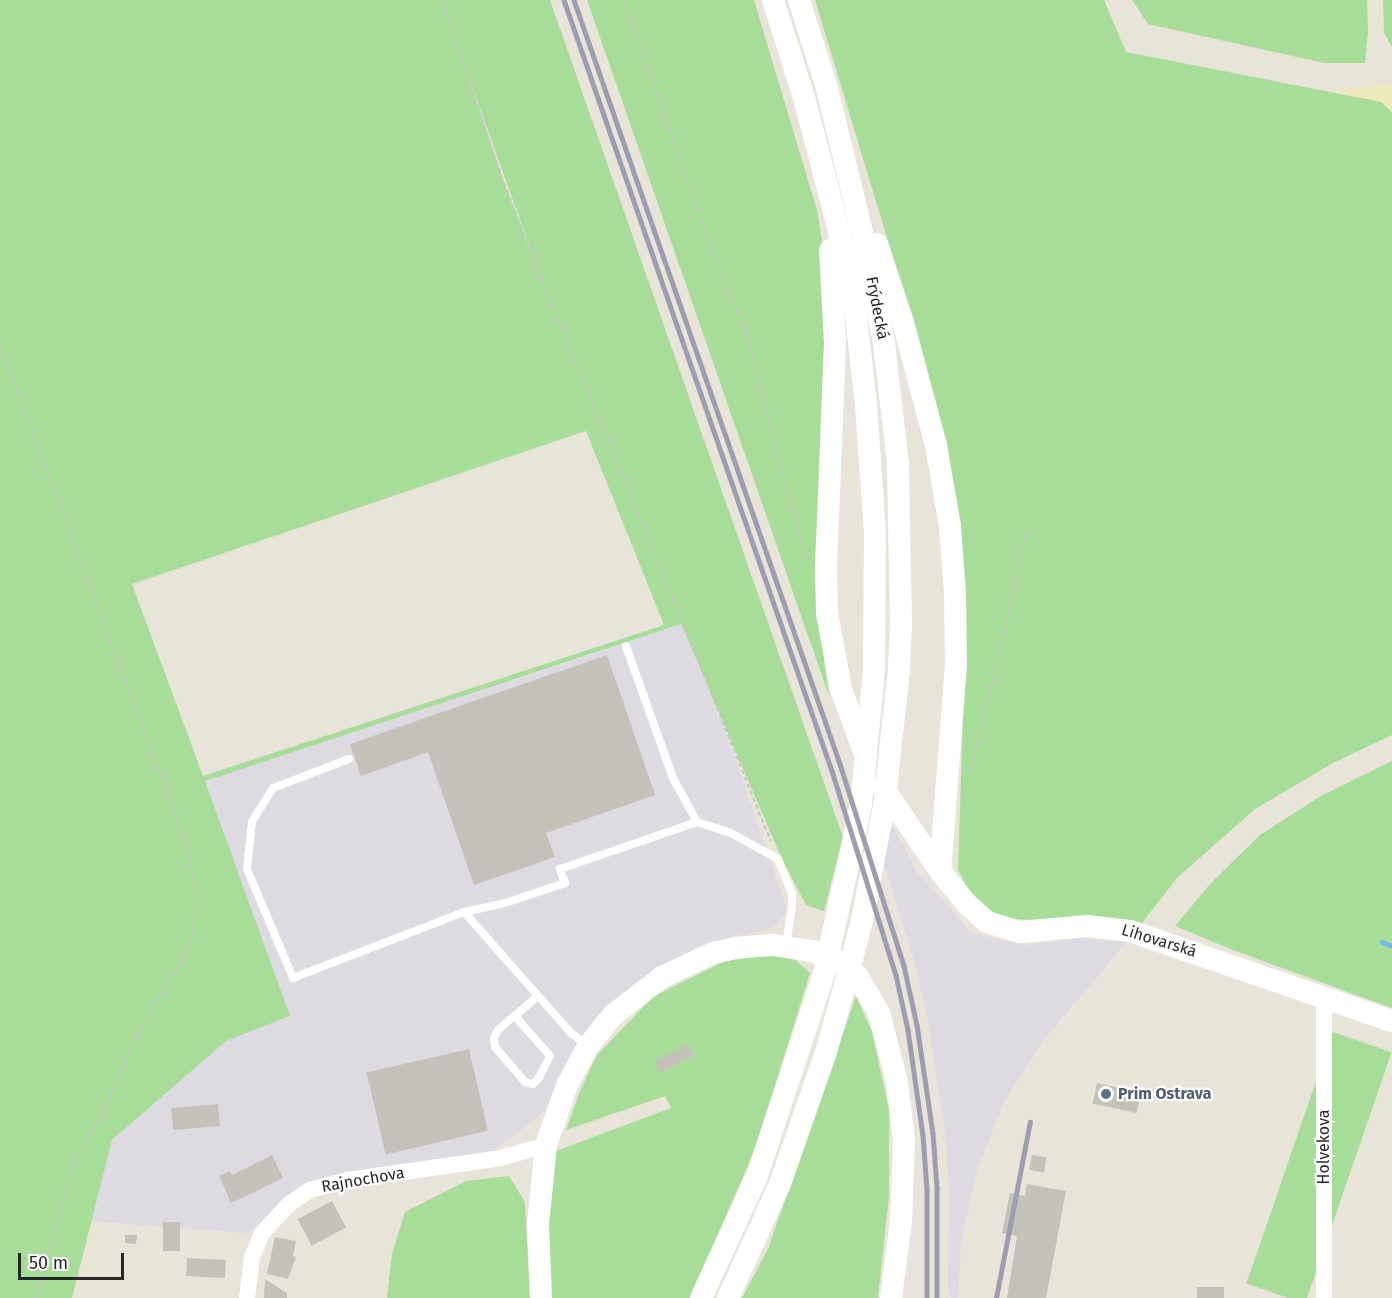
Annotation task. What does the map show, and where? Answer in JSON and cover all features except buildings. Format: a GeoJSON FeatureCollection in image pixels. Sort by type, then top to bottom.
{"type":"FeatureCollection","features":[{"type":"Feature","properties":{"kind":"main road","name":"Frýdecká"},"geometry":{"type":"LineString","coordinates":[[701,1298],[757,1176],[807,1028],[833,938],[861,805],[870,724],[875,624],[875,533],[866,405],[855,307],[839,231],[805,101],[773,0]]}},
{"type":"Feature","properties":{"kind":"main road","name":"Frýdecká"},"geometry":{"type":"LineString","coordinates":[[728,1298],[780,1184],[826,1052],[858,937],[884,806],[895,718],[901,624],[898,464],[884,343],[861,228],[827,88],[799,0]]}},
{"type":"Feature","properties":{"kind":"main road"},"geometry":{"type":"LineString","coordinates":[[827,88],[903,322],[936,445],[947,501],[955,592],[956,665],[940,871]]}},
{"type":"Feature","properties":{"kind":"main road","name":"Lihovarská"},"geometry":{"type":"LineString","coordinates":[[805,101],[833,269],[835,343],[826,566],[827,613],[841,689],[859,742],[882,785],[940,871],[973,911],[1000,928],[1020,932],[1087,926],[1130,931],[1392,1020]]}},
{"type":"Feature","properties":{"kind":"main road"},"geometry":{"type":"LineString","coordinates":[[541,1298],[538,1224],[546,1145],[567,1085],[588,1046],[613,1015],[628,1001],[677,969],[728,949],[786,945],[823,955],[852,972],[870,995],[884,1027],[897,1082],[904,1158],[902,1221],[891,1298]]}},
{"type":"Feature","properties":{"kind":"street","name":"Holvekova"},"geometry":{"type":"LineString","coordinates":[[1324,997],[1324,1298]]}},
{"type":"Feature","properties":{"kind":"street","name":"Rajnochova"},"geometry":{"type":"LineString","coordinates":[[247,1298],[252,1257],[262,1233],[289,1204],[310,1190],[347,1180],[501,1158],[546,1145]]}},
{"type":"Feature","properties":{"kind":"lane"},"geometry":{"type":"LineString","coordinates":[[626,646],[673,778],[697,822]]}},
{"type":"Feature","properties":{"kind":"lane"},"geometry":{"type":"LineString","coordinates":[[349,759],[273,788],[252,822],[247,869],[293,978],[464,912],[505,903],[565,884],[560,869],[697,822],[731,833],[778,859],[792,893],[786,945]]}},
{"type":"Feature","properties":{"kind":"lane"},"geometry":{"type":"LineString","coordinates":[[464,912],[572,1034],[588,1046]]}},
{"type":"Feature","properties":{"kind":"lane"},"geometry":{"type":"LineString","coordinates":[[515,1016],[550,1056],[540,1078],[533,1084],[525,1082],[494,1044],[496,1033],[515,1016],[538,996]]}},
{"type":"Feature","properties":{"kind":"path"},"geometry":{"type":"LineString","coordinates":[[444,0],[446,12],[504,182],[551,305],[607,436],[778,859]]}},
{"type":"Feature","properties":{"kind":"path"},"geometry":{"type":"LineString","coordinates":[[624,0],[709,243],[747,333],[808,569]]}},
{"type":"Feature","properties":{"kind":"path"},"geometry":{"type":"LineString","coordinates":[[0,345],[188,849],[197,895],[190,947],[157,1000],[128,1054],[103,1114],[74,1164],[36,1298]]}},
{"type":"Feature","properties":{"kind":"path"},"geometry":{"type":"LineString","coordinates":[[966,773],[973,763],[1027,532]]}},
{"type":"Feature","properties":{"kind":"shaded area"},"geometry":{"type":"Polygon","coordinates":[[[681,624],[727,736],[787,909],[777,924],[769,929],[728,938],[667,962],[629,988],[593,1020],[541,1115],[494,1150],[329,1185],[248,1233],[90,1221],[112,1140],[226,1041],[290,1016],[204,781],[681,624]]]}},
{"type":"Feature","properties":{"kind":"shaded area"},"geometry":{"type":"Polygon","coordinates":[[[852,761],[896,832],[916,871],[972,933],[1026,945],[1078,938],[1126,943],[1046,1037],[1004,1102],[977,1170],[961,1242],[958,1298],[951,1298],[948,1289],[949,1188],[945,1132],[928,1022],[915,964],[852,761]]]}},
{"type":"Feature","properties":{"kind":"green space"},"geometry":{"type":"Polygon","coordinates":[[[0,0],[550,0],[843,837],[824,911],[806,905],[781,857],[681,624],[205,781],[290,1016],[226,1041],[112,1140],[72,1298],[0,1298],[0,0]],[[468,75],[504,182],[534,259],[468,75]],[[586,431],[132,584],[203,776],[664,625],[586,431]]]}},
{"type":"Feature","properties":{"kind":"green space"},"geometry":{"type":"Polygon","coordinates":[[[587,0],[754,0],[817,210],[826,266],[819,592],[829,696],[587,0]]]}},
{"type":"Feature","properties":{"kind":"green space"},"geometry":{"type":"Polygon","coordinates":[[[815,0],[1104,0],[1126,52],[1382,102],[1392,112],[1392,735],[1333,763],[1255,809],[1177,878],[1142,923],[1003,919],[973,901],[958,869],[965,657],[959,512],[905,297],[815,0]]]}},
{"type":"Feature","properties":{"kind":"green space"},"geometry":{"type":"Polygon","coordinates":[[[1132,0],[1367,0],[1368,33],[1365,63],[1324,63],[1148,24],[1132,0]]]}},
{"type":"Feature","properties":{"kind":"green space"},"geometry":{"type":"Polygon","coordinates":[[[1383,0],[1392,0],[1392,47],[1384,33],[1383,0]]]}},
{"type":"Feature","properties":{"kind":"green space"},"geometry":{"type":"Polygon","coordinates":[[[1392,761],[1392,1008],[1233,950],[1175,926],[1211,883],[1260,835],[1321,796],[1392,761]]]}},
{"type":"Feature","properties":{"kind":"green space"},"geometry":{"type":"Polygon","coordinates":[[[787,952],[810,973],[756,1147],[690,1298],[551,1298],[548,1227],[556,1151],[671,1108],[665,1096],[566,1130],[597,1055],[654,996],[742,953],[787,952]]]}},
{"type":"Feature","properties":{"kind":"green space"},"geometry":{"type":"Polygon","coordinates":[[[856,996],[872,1032],[889,1110],[889,1196],[878,1298],[742,1298],[768,1249],[856,996]]]}},
{"type":"Feature","properties":{"kind":"green space"},"geometry":{"type":"Polygon","coordinates":[[[1333,1032],[1392,1052],[1307,1298],[1288,1298],[1246,1284],[1333,1032]]]}},
{"type":"Feature","properties":{"kind":"green space"},"geometry":{"type":"Polygon","coordinates":[[[509,1176],[525,1202],[530,1298],[387,1298],[392,1254],[405,1212],[466,1181],[509,1176]]]}},
{"type":"Feature","properties":{"kind":"sand"},"geometry":{"type":"Polygon","coordinates":[[[1392,84],[1392,112],[1382,102],[1329,91],[1392,84]]]}},
{"type":"Feature","properties":{"kind":"waterway"},"geometry":{"type":"LineString","coordinates":[[1382,942],[1392,946]]}},
{"type":"Feature","properties":{"kind":"railway"},"geometry":{"type":"LineString","coordinates":[[564,0],[832,771],[896,975],[908,1030],[923,1135],[927,1189],[927,1298]]}},
{"type":"Feature","properties":{"kind":"railway"},"geometry":{"type":"LineString","coordinates":[[574,0],[840,764],[904,966],[917,1025],[933,1133],[937,1188],[937,1298]]}},
{"type":"Feature","properties":{"kind":"railway"},"geometry":{"type":"LineString","coordinates":[[996,1298],[1030,1122]]}},
{"type":"Feature","properties":{"kind":"place","name":"Prim Ostrava"},"geometry":{"type":"Point","coordinates":[1106,1094]}}]}
